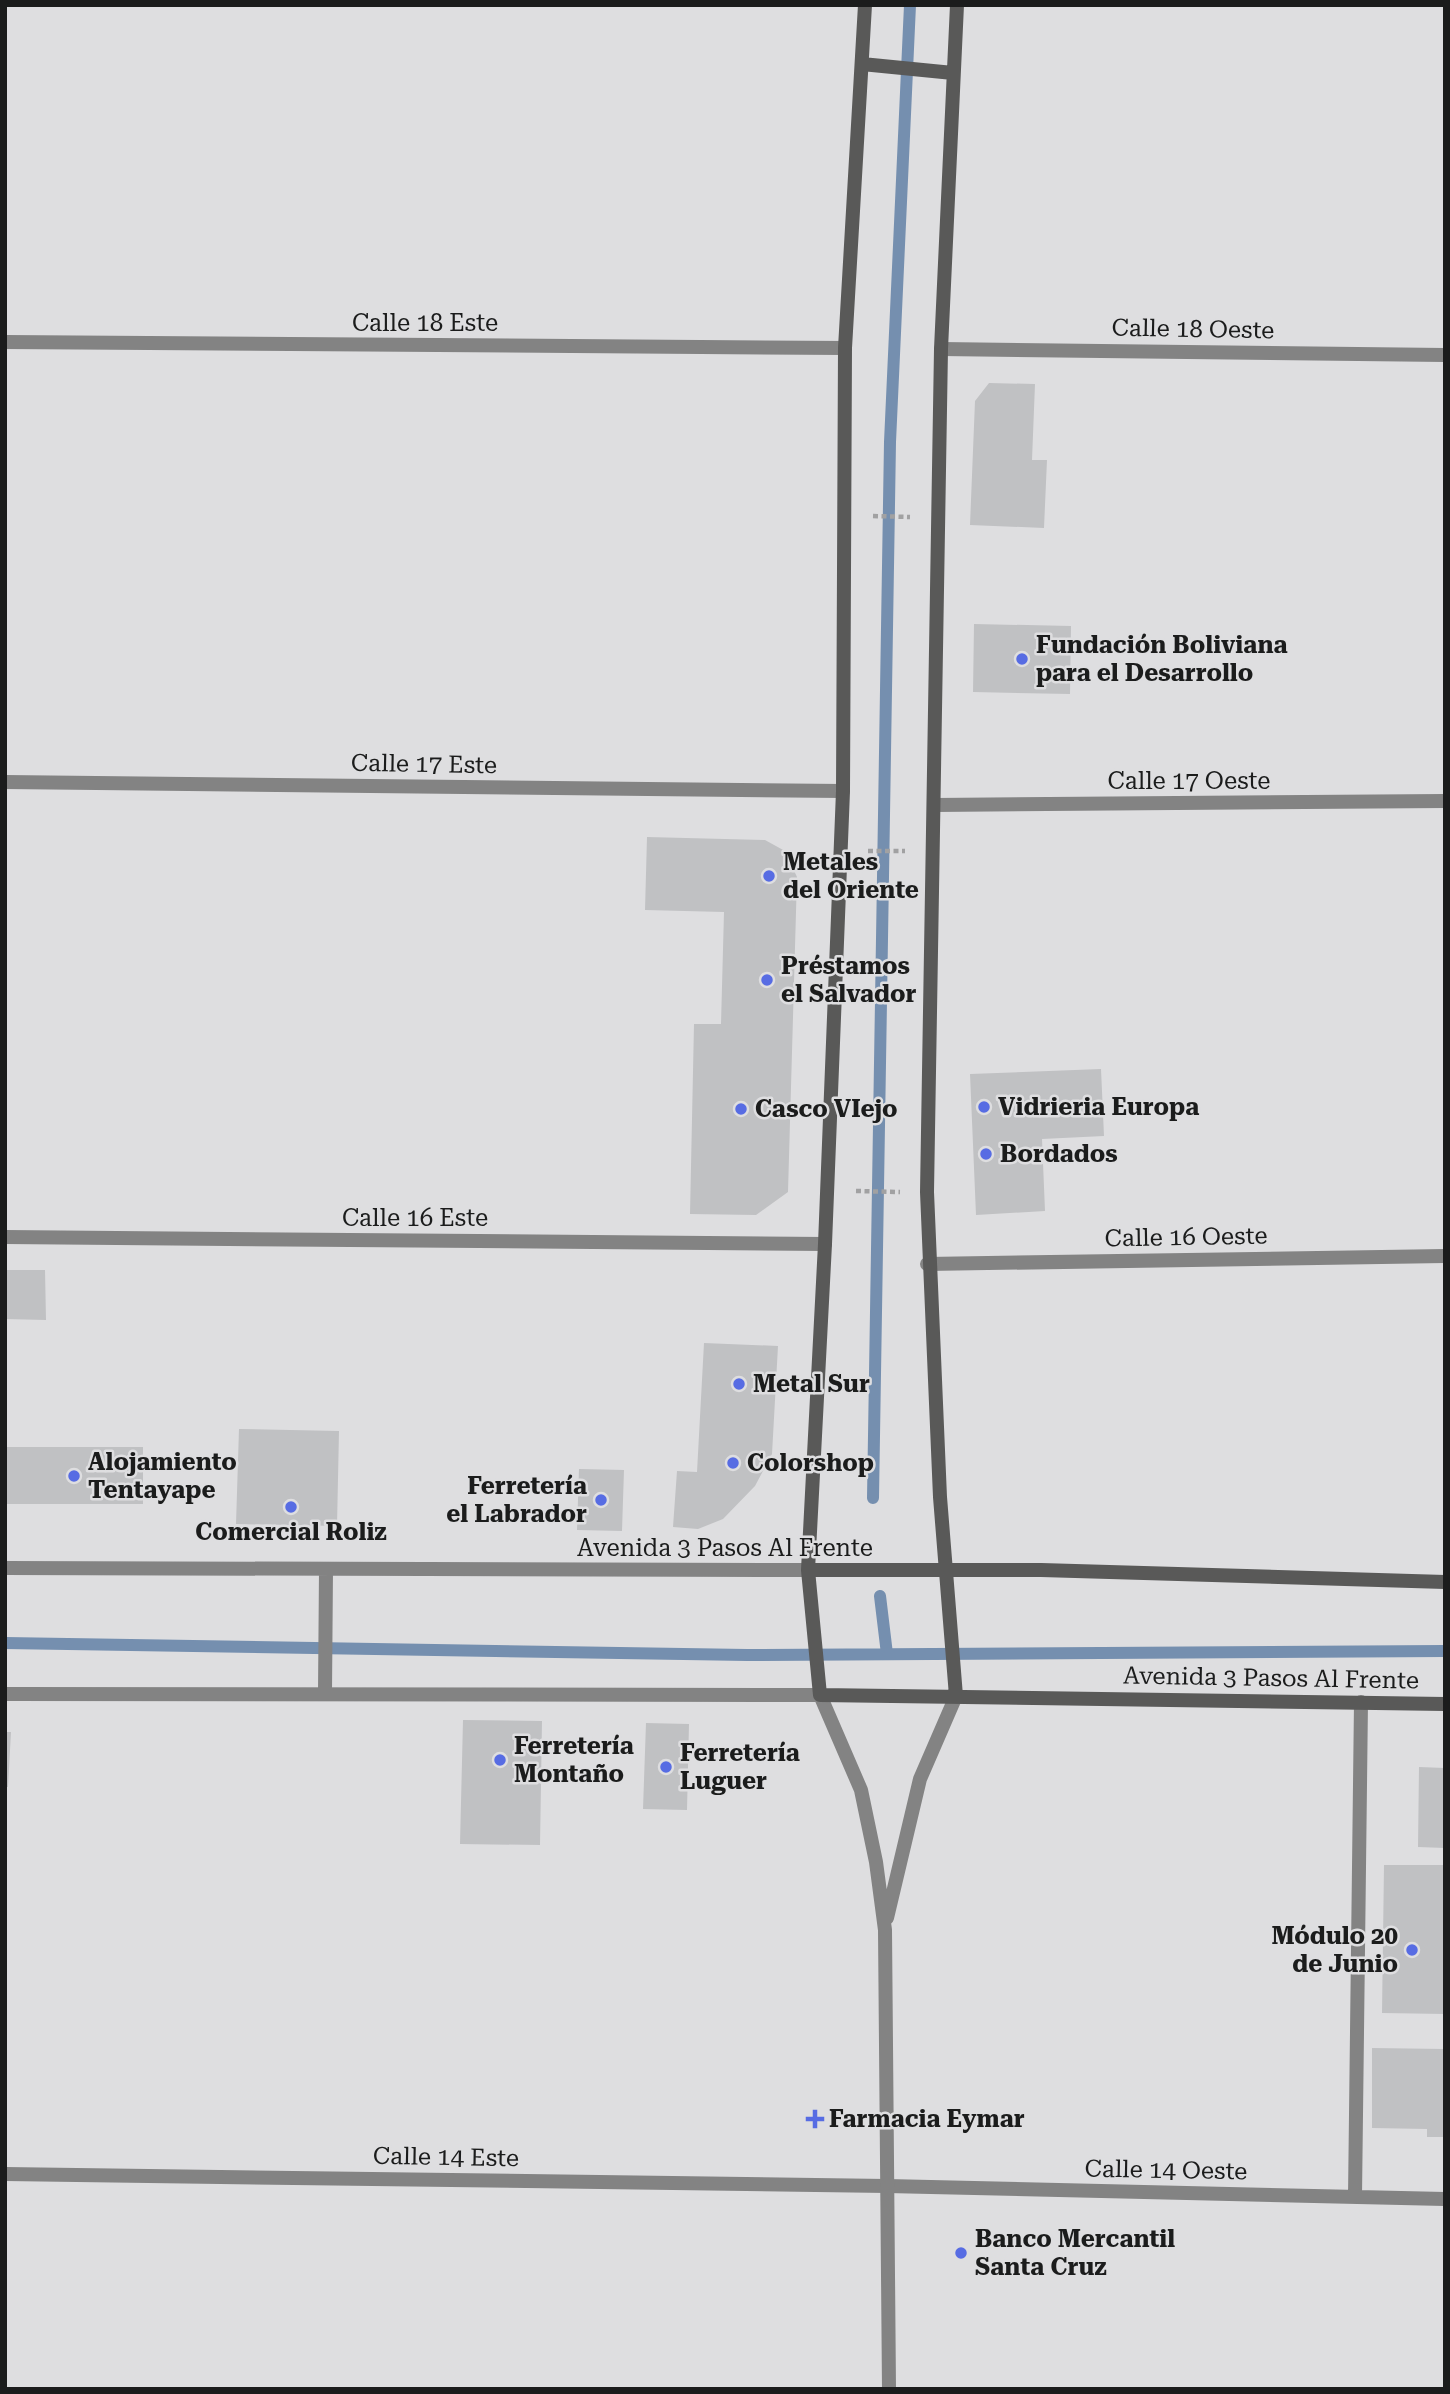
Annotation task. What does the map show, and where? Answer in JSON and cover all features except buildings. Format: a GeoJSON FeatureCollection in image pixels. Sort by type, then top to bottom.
{"type":"FeatureCollection","features":[{"type":"Feature","properties":{"kind":"main road"},"geometry":{"type":"LineString","coordinates":[[819,1689],[808,1570],[825,1244],[843,791],[845,348],[867,65],[865,5]]}},
{"type":"Feature","properties":{"kind":"main road"},"geometry":{"type":"LineString","coordinates":[[956,1696],[945,1571],[928,1264],[947,72],[957,5]]}},
{"type":"Feature","properties":{"kind":"main road"},"geometry":{"type":"LineString","coordinates":[[867,65],[947,72]]}},
{"type":"Feature","properties":{"kind":"main road","name":"Avenida 3 Pasos Al Frente"},"geometry":{"type":"LineString","coordinates":[[808,1570],[1041,1570],[1445,1581]]}},
{"type":"Feature","properties":{"kind":"main road","name":"Avenida 3 Pasos Al Frente"},"geometry":{"type":"LineString","coordinates":[[819,1689],[956,1696],[1445,1704]]}},
{"type":"Feature","properties":{"kind":"street","name":"Calle 18 Este"},"geometry":{"type":"LineString","coordinates":[[5,342],[845,348]]}},
{"type":"Feature","properties":{"kind":"street","name":"Calle 18 Oeste"},"geometry":{"type":"LineString","coordinates":[[941,349],[1445,355]]}},
{"type":"Feature","properties":{"kind":"street","name":"Calle 17 Este"},"geometry":{"type":"LineString","coordinates":[[5,782],[843,791]]}},
{"type":"Feature","properties":{"kind":"street","name":"Calle 17 Oeste"},"geometry":{"type":"LineString","coordinates":[[934,805],[1445,801]]}},
{"type":"Feature","properties":{"kind":"street","name":"Calle 16 Este"},"geometry":{"type":"LineString","coordinates":[[5,1237],[825,1244]]}},
{"type":"Feature","properties":{"kind":"street","name":"Calle 16 Oeste"},"geometry":{"type":"LineString","coordinates":[[928,1264],[1445,1256]]}},
{"type":"Feature","properties":{"kind":"street","name":"Avenida 3 Pasos Al Frente"},"geometry":{"type":"LineString","coordinates":[[5,1567],[808,1570]]}},
{"type":"Feature","properties":{"kind":"street"},"geometry":{"type":"LineString","coordinates":[[325,1692],[326,1570]]}},
{"type":"Feature","properties":{"kind":"street","name":"Avenida 3 Pasos Al Frente"},"geometry":{"type":"LineString","coordinates":[[5,1694],[819,1689]]}},
{"type":"Feature","properties":{"kind":"street"},"geometry":{"type":"LineString","coordinates":[[819,1689],[861,1790],[876,1862],[885,1930],[889,2389]]}},
{"type":"Feature","properties":{"kind":"street"},"geometry":{"type":"LineString","coordinates":[[885,1930],[901,1850],[920,1779],[956,1696]]}},
{"type":"Feature","properties":{"kind":"street"},"geometry":{"type":"LineString","coordinates":[[1355,2197],[1361,1702]]}},
{"type":"Feature","properties":{"kind":"street","name":"Calle 14 Este"},"geometry":{"type":"LineString","coordinates":[[5,2174],[887,2186]]}},
{"type":"Feature","properties":{"kind":"street","name":"Calle 14 Oeste"},"geometry":{"type":"LineString","coordinates":[[887,2186],[1445,2199]]}},
{"type":"Feature","properties":{"kind":"path"},"geometry":{"type":"LineString","coordinates":[[866,516],[903,517]]}},
{"type":"Feature","properties":{"kind":"path"},"geometry":{"type":"LineString","coordinates":[[867,851],[896,851]]}},
{"type":"Feature","properties":{"kind":"path"},"geometry":{"type":"LineString","coordinates":[[857,1191],[894,1192]]}},
{"type":"Feature","properties":{"kind":"waterway"},"geometry":{"type":"LineString","coordinates":[[873,1498],[890,442],[910,5]]}},
{"type":"Feature","properties":{"kind":"waterway"},"geometry":{"type":"LineString","coordinates":[[880,1596],[887,1654]]}},
{"type":"Feature","properties":{"kind":"waterway"},"geometry":{"type":"LineString","coordinates":[[5,1643],[747,1655],[1445,1651]]}},
{"type":"Feature","properties":{"kind":"place","name":"Fundación Boliviana para el Desarrollo"},"geometry":{"type":"Point","coordinates":[1022,659]}},
{"type":"Feature","properties":{"kind":"place","name":"Metales del Oriente"},"geometry":{"type":"Point","coordinates":[769,876]}},
{"type":"Feature","properties":{"kind":"place","name":"Préstamos el Salvador"},"geometry":{"type":"Point","coordinates":[767,980]}},
{"type":"Feature","properties":{"kind":"place","name":"Vidrieria Europa"},"geometry":{"type":"Point","coordinates":[984,1107]}},
{"type":"Feature","properties":{"kind":"place","name":"Casco VIejo"},"geometry":{"type":"Point","coordinates":[741,1109]}},
{"type":"Feature","properties":{"kind":"place","name":"Bordados"},"geometry":{"type":"Point","coordinates":[986,1154]}},
{"type":"Feature","properties":{"kind":"place","name":"Metal Sur"},"geometry":{"type":"Point","coordinates":[739,1384]}},
{"type":"Feature","properties":{"kind":"place","name":"Colorshop"},"geometry":{"type":"Point","coordinates":[733,1463]}},
{"type":"Feature","properties":{"kind":"place","name":"Alojamiento Tentayape"},"geometry":{"type":"Point","coordinates":[74,1476]}},
{"type":"Feature","properties":{"kind":"place","name":"Ferretería el Labrador"},"geometry":{"type":"Point","coordinates":[601,1500]}},
{"type":"Feature","properties":{"kind":"place","name":"Comercial Roliz"},"geometry":{"type":"Point","coordinates":[291,1507]}},
{"type":"Feature","properties":{"kind":"place","name":"Ferretería Montaño"},"geometry":{"type":"Point","coordinates":[500,1760]}},
{"type":"Feature","properties":{"kind":"place","name":"Ferretería Luguer"},"geometry":{"type":"Point","coordinates":[666,1767]}},
{"type":"Feature","properties":{"kind":"place","name":"Módulo 20 de Junio"},"geometry":{"type":"Point","coordinates":[1412,1950]}},
{"type":"Feature","properties":{"kind":"place","name":"Farmacia Eymar"},"geometry":{"type":"Point","coordinates":[815,2119]}},
{"type":"Feature","properties":{"kind":"place","name":"Banco Mercantil Santa Cruz"},"geometry":{"type":"Point","coordinates":[961,2253]}}]}
